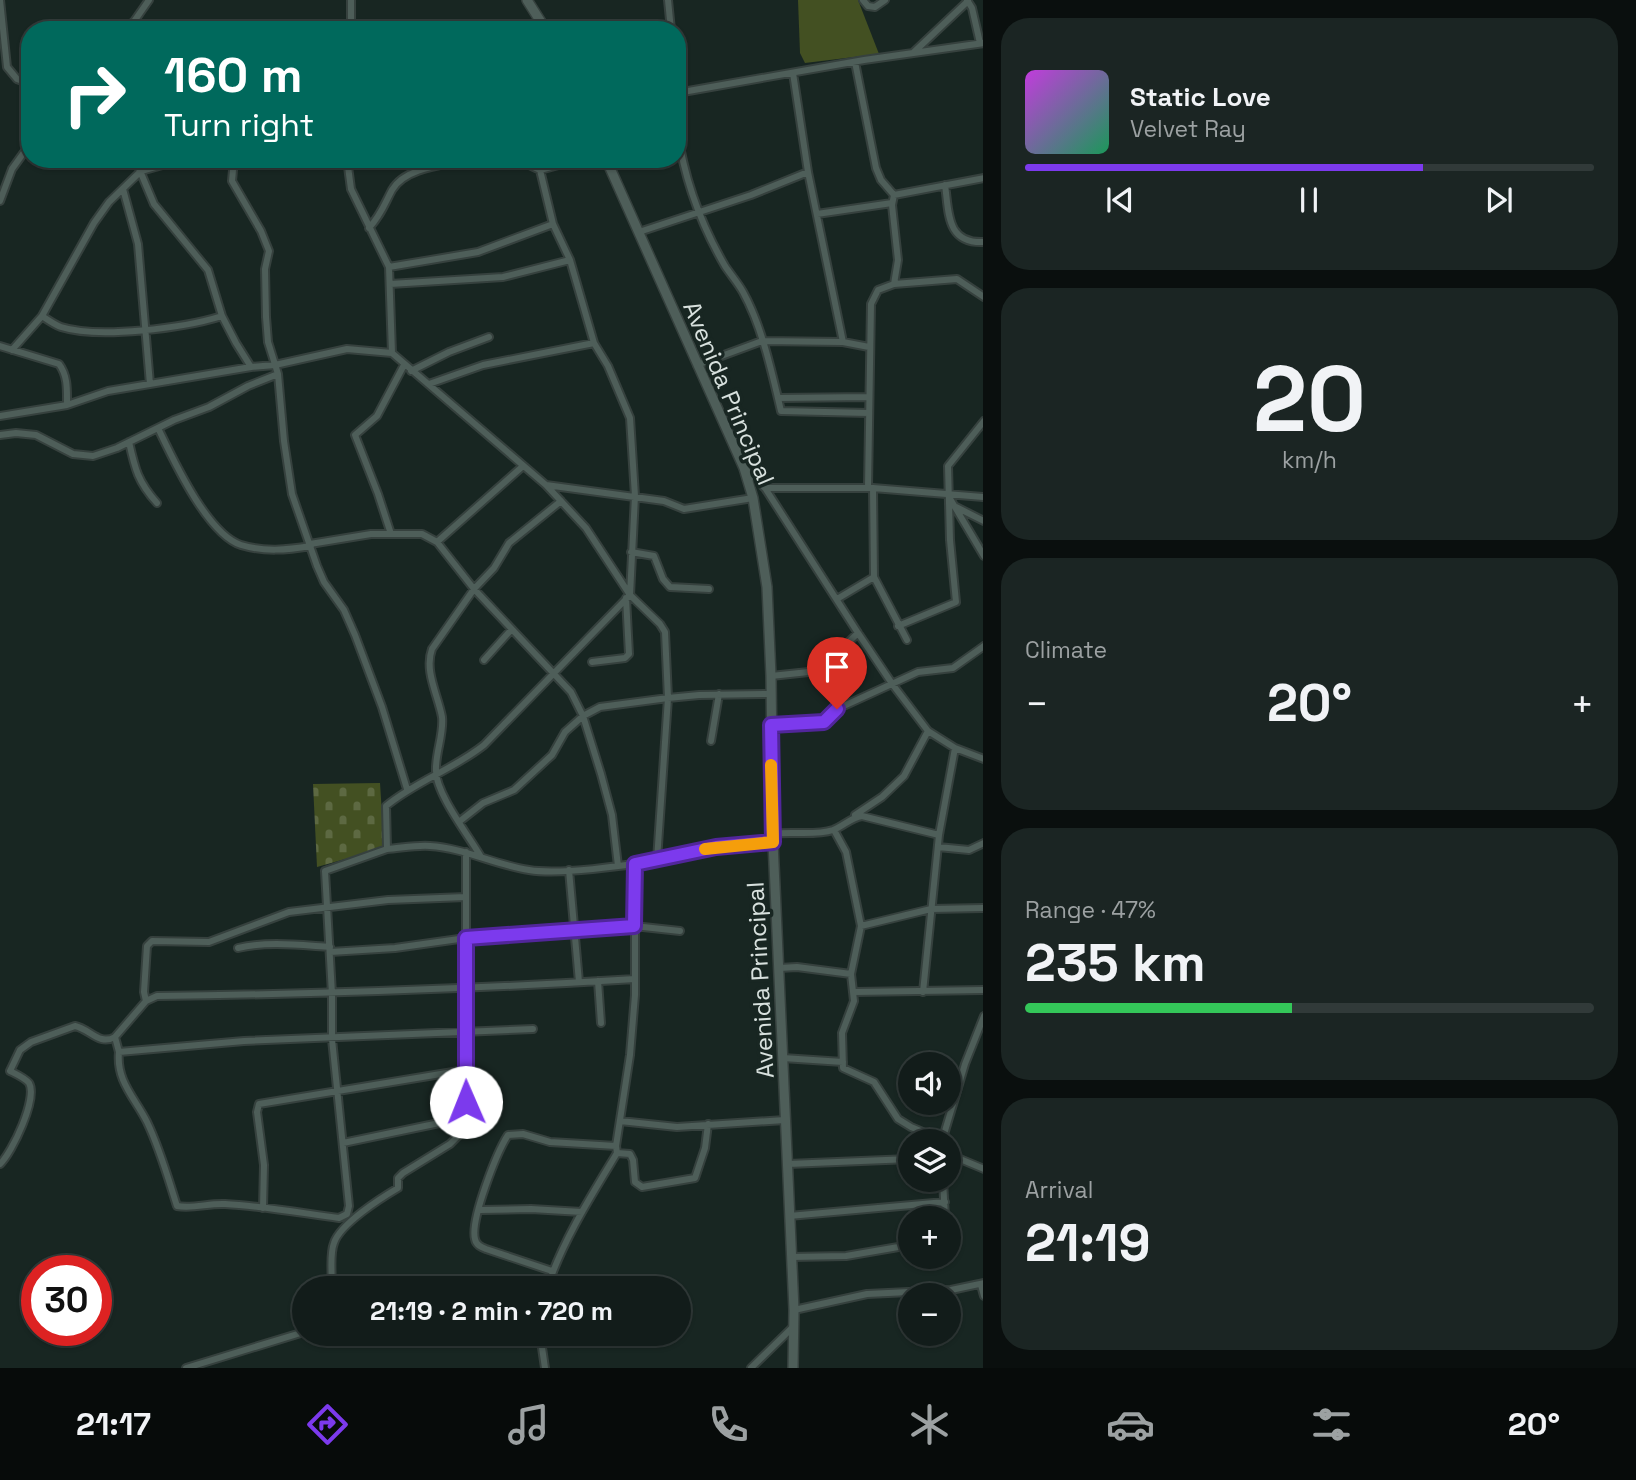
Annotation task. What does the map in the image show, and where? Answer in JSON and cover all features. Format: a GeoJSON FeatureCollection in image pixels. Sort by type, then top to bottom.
{"type":"FeatureCollection","features":[{"type":"Feature","properties":{"kind":"main road"},"geometry":{"type":"LineString","coordinates":[[527,0],[540,21]]}},
{"type":"Feature","properties":{"kind":"main road","name":"Avenida Principal"},"geometry":{"type":"LineString","coordinates":[[610,168],[744,468],[753,498],[767,587],[773,838],[794,1310],[793,1368]]}},
{"type":"Feature","properties":{"kind":"street"},"geometry":{"type":"LineString","coordinates":[[0,0],[7,67],[21,81]]}},
{"type":"Feature","properties":{"kind":"street"},"geometry":{"type":"LineString","coordinates":[[134,21],[149,0]]}},
{"type":"Feature","properties":{"kind":"street"},"geometry":{"type":"LineString","coordinates":[[350,0],[351,21]]}},
{"type":"Feature","properties":{"kind":"street"},"geometry":{"type":"LineString","coordinates":[[668,0],[670,21]]}},
{"type":"Feature","properties":{"kind":"street"},"geometry":{"type":"LineString","coordinates":[[863,0],[868,6],[875,7],[884,0]]}},
{"type":"Feature","properties":{"kind":"street"},"geometry":{"type":"LineString","coordinates":[[686,91],[982,43],[968,1],[913,53]]}},
{"type":"Feature","properties":{"kind":"street"},"geometry":{"type":"LineString","coordinates":[[855,62],[876,167],[881,180],[894,195]]}},
{"type":"Feature","properties":{"kind":"street"},"geometry":{"type":"LineString","coordinates":[[793,73],[808,172],[843,342]]}},
{"type":"Feature","properties":{"kind":"street"},"geometry":{"type":"LineString","coordinates":[[0,201],[12,169],[21,156]]}},
{"type":"Feature","properties":{"kind":"street"},"geometry":{"type":"LineString","coordinates":[[140,168],[154,205],[208,270],[222,316],[251,367]]}},
{"type":"Feature","properties":{"kind":"street"},"geometry":{"type":"LineString","coordinates":[[12,350],[42,316],[108,202],[141,171],[152,168]]}},
{"type":"Feature","properties":{"kind":"street"},"geometry":{"type":"LineString","coordinates":[[233,168],[232,181],[261,231],[269,251],[265,269],[268,342],[278,374],[292,494],[324,582],[344,610],[355,635],[382,707],[407,789]]}},
{"type":"Feature","properties":{"kind":"street"},"geometry":{"type":"LineString","coordinates":[[348,168],[351,189],[389,267],[392,353]]}},
{"type":"Feature","properties":{"kind":"street"},"geometry":{"type":"LineString","coordinates":[[369,228],[382,214],[392,189],[408,174],[434,168]]}},
{"type":"Feature","properties":{"kind":"street"},"geometry":{"type":"LineString","coordinates":[[536,168],[547,168]]}},
{"type":"Feature","properties":{"kind":"street"},"geometry":{"type":"LineString","coordinates":[[684,168],[697,212],[726,267],[744,293],[762,341],[781,411],[869,413]]}},
{"type":"Feature","properties":{"kind":"street"},"geometry":{"type":"LineString","coordinates":[[540,170],[553,224],[570,260],[594,343],[608,366],[630,418],[635,496],[628,597],[629,654],[625,658],[592,662]]}},
{"type":"Feature","properties":{"kind":"street"},"geometry":{"type":"LineString","coordinates":[[639,232],[751,195],[808,172]]}},
{"type":"Feature","properties":{"kind":"street"},"geometry":{"type":"LineString","coordinates":[[894,195],[983,178]]}},
{"type":"Feature","properties":{"kind":"street"},"geometry":{"type":"LineString","coordinates":[[945,185],[953,230],[961,238],[983,242]]}},
{"type":"Feature","properties":{"kind":"street"},"geometry":{"type":"LineString","coordinates":[[123,189],[138,244],[150,384]]}},
{"type":"Feature","properties":{"kind":"street"},"geometry":{"type":"LineString","coordinates":[[894,195],[892,203],[898,260],[894,284]]}},
{"type":"Feature","properties":{"kind":"street"},"geometry":{"type":"LineString","coordinates":[[817,214],[892,203]]}},
{"type":"Feature","properties":{"kind":"street"},"geometry":{"type":"LineString","coordinates":[[389,267],[478,252],[553,224]]}},
{"type":"Feature","properties":{"kind":"street"},"geometry":{"type":"LineString","coordinates":[[390,284],[503,277],[570,260]]}},
{"type":"Feature","properties":{"kind":"street"},"geometry":{"type":"LineString","coordinates":[[907,640],[874,577],[869,413],[871,304],[878,290],[894,284],[957,279],[983,297]]}},
{"type":"Feature","properties":{"kind":"street"},"geometry":{"type":"LineString","coordinates":[[42,316],[60,327],[92,331],[170,327],[222,316]]}},
{"type":"Feature","properties":{"kind":"street"},"geometry":{"type":"LineString","coordinates":[[411,371],[449,352],[489,337]]}},
{"type":"Feature","properties":{"kind":"street"},"geometry":{"type":"LineString","coordinates":[[697,365],[762,341],[843,342],[869,347]]}},
{"type":"Feature","properties":{"kind":"street"},"geometry":{"type":"LineString","coordinates":[[429,384],[483,365],[594,343]]}},
{"type":"Feature","properties":{"kind":"street"},"geometry":{"type":"LineString","coordinates":[[0,346],[59,363],[65,372],[67,405]]}},
{"type":"Feature","properties":{"kind":"street"},"geometry":{"type":"LineString","coordinates":[[0,416],[67,405],[108,391],[275,365],[346,349],[392,353],[561,501],[600,546],[628,597],[660,624],[665,632],[668,698],[657,860]]}},
{"type":"Feature","properties":{"kind":"street"},"geometry":{"type":"LineString","coordinates":[[391,534],[355,435],[377,416],[404,365]]}},
{"type":"Feature","properties":{"kind":"street"},"geometry":{"type":"LineString","coordinates":[[0,435],[36,435],[73,454],[93,456],[209,407],[248,386],[278,374]]}},
{"type":"Feature","properties":{"kind":"street"},"geometry":{"type":"LineString","coordinates":[[778,398],[869,397]]}},
{"type":"Feature","properties":{"kind":"street"},"geometry":{"type":"LineString","coordinates":[[898,626],[956,602],[948,466],[983,421]]}},
{"type":"Feature","properties":{"kind":"street"},"geometry":{"type":"LineString","coordinates":[[158,428],[180,473],[206,514],[222,533],[239,544],[260,549],[284,550],[360,535],[391,534],[422,534],[437,542],[474,589],[571,692],[583,716],[612,815],[618,866]]}},
{"type":"Feature","properties":{"kind":"street"},"geometry":{"type":"LineString","coordinates":[[129,442],[136,474],[157,503]]}},
{"type":"Feature","properties":{"kind":"street"},"geometry":{"type":"LineString","coordinates":[[437,542],[523,466]]}},
{"type":"Feature","properties":{"kind":"street"},"geometry":{"type":"LineString","coordinates":[[744,468],[765,488],[858,633],[928,732],[955,748],[983,759]]}},
{"type":"Feature","properties":{"kind":"street"},"geometry":{"type":"LineString","coordinates":[[545,485],[665,501],[684,509],[753,498]]}},
{"type":"Feature","properties":{"kind":"street"},"geometry":{"type":"LineString","coordinates":[[765,488],[870,487],[983,497]]}},
{"type":"Feature","properties":{"kind":"street"},"geometry":{"type":"LineString","coordinates":[[948,496],[983,555]]}},
{"type":"Feature","properties":{"kind":"street"},"geometry":{"type":"LineString","coordinates":[[481,856],[443,796],[436,775],[442,720],[430,673],[430,656],[432,649],[474,589],[494,568],[509,544],[561,501]]}},
{"type":"Feature","properties":{"kind":"street"},"geometry":{"type":"LineString","coordinates":[[954,506],[983,521]]}},
{"type":"Feature","properties":{"kind":"street"},"geometry":{"type":"LineString","coordinates":[[631,552],[654,555],[663,579],[670,587],[709,589]]}},
{"type":"Feature","properties":{"kind":"street"},"geometry":{"type":"LineString","coordinates":[[838,599],[874,577]]}},
{"type":"Feature","properties":{"kind":"street"},"geometry":{"type":"LineString","coordinates":[[387,849],[385,808],[407,789],[436,775],[484,745],[553,671],[628,597]]}},
{"type":"Feature","properties":{"kind":"street"},"geometry":{"type":"LineString","coordinates":[[484,660],[511,630]]}},
{"type":"Feature","properties":{"kind":"street"},"geometry":{"type":"LineString","coordinates":[[771,676],[818,671],[858,633]]}},
{"type":"Feature","properties":{"kind":"street"},"geometry":{"type":"LineString","coordinates":[[771,725],[824,722],[837,709],[918,672],[953,668],[983,646]]}},
{"type":"Feature","properties":{"kind":"street"},"geometry":{"type":"LineString","coordinates":[[460,821],[483,803],[514,790],[552,755],[565,732],[583,716],[600,707],[719,694],[771,694]]}},
{"type":"Feature","properties":{"kind":"street"},"geometry":{"type":"LineString","coordinates":[[711,741],[719,694]]}},
{"type":"Feature","properties":{"kind":"street"},"geometry":{"type":"LineString","coordinates":[[115,1037],[119,1052],[117,1066],[123,1084],[147,1122],[177,1206],[188,1208],[207,1203],[227,1204],[339,1218],[347,1213],[349,1206],[332,1039],[329,907],[325,871],[387,849],[432,846],[466,852],[531,871],[569,870],[635,864],[773,838],[791,831],[807,833],[834,830],[882,796],[904,776],[928,732]]}},
{"type":"Feature","properties":{"kind":"street"},"geometry":{"type":"LineString","coordinates":[[923,992],[939,835],[955,748]]}},
{"type":"Feature","properties":{"kind":"street"},"geometry":{"type":"LineString","coordinates":[[852,818],[862,816],[939,835]]}},
{"type":"Feature","properties":{"kind":"street"},"geometry":{"type":"LineString","coordinates":[[834,830],[846,852],[861,926],[851,974],[854,1001],[842,1033],[843,1068],[874,1082],[898,1119],[915,1129]]}},
{"type":"Feature","properties":{"kind":"street"},"geometry":{"type":"LineString","coordinates":[[938,848],[970,850],[983,843]]}},
{"type":"Feature","properties":{"kind":"street"},"geometry":{"type":"LineString","coordinates":[[331,1276],[332,1247],[342,1230],[378,1200],[398,1188],[398,1178],[403,1173],[460,1136],[468,1126],[465,1070],[466,852]]}},
{"type":"Feature","properties":{"kind":"street"},"geometry":{"type":"LineString","coordinates":[[551,1276],[616,1150],[630,1055],[635,979],[635,864]]}},
{"type":"Feature","properties":{"kind":"street"},"geometry":{"type":"LineString","coordinates":[[569,870],[579,982]]}},
{"type":"Feature","properties":{"kind":"street"},"geometry":{"type":"LineString","coordinates":[[146,1001],[144,992],[147,946],[152,941],[209,942],[289,912],[388,900],[466,897]]}},
{"type":"Feature","properties":{"kind":"street"},"geometry":{"type":"LineString","coordinates":[[861,926],[931,909],[983,908]]}},
{"type":"Feature","properties":{"kind":"street"},"geometry":{"type":"LineString","coordinates":[[238,948],[286,944],[330,949],[395,947],[466,938],[634,926],[680,930]]}},
{"type":"Feature","properties":{"kind":"street"},"geometry":{"type":"LineString","coordinates":[[779,968],[797,967],[851,974]]}},
{"type":"Feature","properties":{"kind":"street"},"geometry":{"type":"LineString","coordinates":[[0,1164],[10,1154],[17,1139],[32,1092],[29,1083],[10,1071],[20,1050],[31,1042],[75,1026],[82,1027],[99,1039],[109,1041],[146,1001],[157,996],[332,994],[635,979]]}},
{"type":"Feature","properties":{"kind":"street"},"geometry":{"type":"LineString","coordinates":[[598,981],[601,1023]]}},
{"type":"Feature","properties":{"kind":"street"},"geometry":{"type":"LineString","coordinates":[[854,992],[923,992],[974,988],[983,990]]}},
{"type":"Feature","properties":{"kind":"street"},"geometry":{"type":"LineString","coordinates":[[946,1129],[965,1064],[983,1017]]}},
{"type":"Feature","properties":{"kind":"street"},"geometry":{"type":"LineString","coordinates":[[119,1052],[244,1041],[533,1030]]}},
{"type":"Feature","properties":{"kind":"street"},"geometry":{"type":"LineString","coordinates":[[783,1058],[843,1062]]}},
{"type":"Feature","properties":{"kind":"street"},"geometry":{"type":"LineString","coordinates":[[263,1208],[264,1165],[257,1112],[259,1104],[465,1070]]}},
{"type":"Feature","properties":{"kind":"street"},"geometry":{"type":"LineString","coordinates":[[343,1143],[466,1115]]}},
{"type":"Feature","properties":{"kind":"street"},"geometry":{"type":"LineString","coordinates":[[620,1121],[677,1127],[785,1120]]}},
{"type":"Feature","properties":{"kind":"street"},"geometry":{"type":"LineString","coordinates":[[552,1271],[478,1245],[474,1238],[492,1167],[508,1135],[523,1134],[550,1142],[630,1154],[635,1182],[642,1187],[695,1178],[705,1148],[708,1124]]}},
{"type":"Feature","properties":{"kind":"street"},"geometry":{"type":"LineString","coordinates":[[788,1164],[898,1159]]}},
{"type":"Feature","properties":{"kind":"street"},"geometry":{"type":"LineString","coordinates":[[961,1160],[983,1169]]}},
{"type":"Feature","properties":{"kind":"street"},"geometry":{"type":"LineString","coordinates":[[945,1192],[946,1206]]}},
{"type":"Feature","properties":{"kind":"street"},"geometry":{"type":"LineString","coordinates":[[789,1216],[946,1202]]}},
{"type":"Feature","properties":{"kind":"street"},"geometry":{"type":"LineString","coordinates":[[480,1210],[582,1212]]}},
{"type":"Feature","properties":{"kind":"street"},"geometry":{"type":"LineString","coordinates":[[791,1257],[846,1256],[898,1247]]}},
{"type":"Feature","properties":{"kind":"street"},"geometry":{"type":"LineString","coordinates":[[794,1310],[867,1294],[951,1290],[982,1284],[983,1296]]}},
{"type":"Feature","properties":{"kind":"street"},"geometry":{"type":"LineString","coordinates":[[751,1368],[794,1326]]}},
{"type":"Feature","properties":{"kind":"street"},"geometry":{"type":"LineString","coordinates":[[186,1368],[292,1336]]}},
{"type":"Feature","properties":{"kind":"street"},"geometry":{"type":"LineString","coordinates":[[542,1346],[545,1368]]}},
{"type":"Feature","properties":{"kind":"green space"},"geometry":{"type":"Polygon","coordinates":[[[798,0],[858,0],[879,54],[805,63],[800,53],[798,0]]]}},
{"type":"Feature","properties":{"kind":"green space"},"geometry":{"type":"Polygon","coordinates":[[[380,783],[384,848],[317,867],[313,784],[380,783]]]}},
{"type":"Feature","properties":{"kind":"slow traffic"},"geometry":{"type":"LineString","coordinates":[[705,849],[773,842],[771,765]]}},
{"type":"Feature","properties":{"kind":"route"},"geometry":{"type":"LineString","coordinates":[[466,1102],[466,938],[634,926],[635,864],[716,847],[773,842],[771,725],[824,722],[837,709]]}}]}
